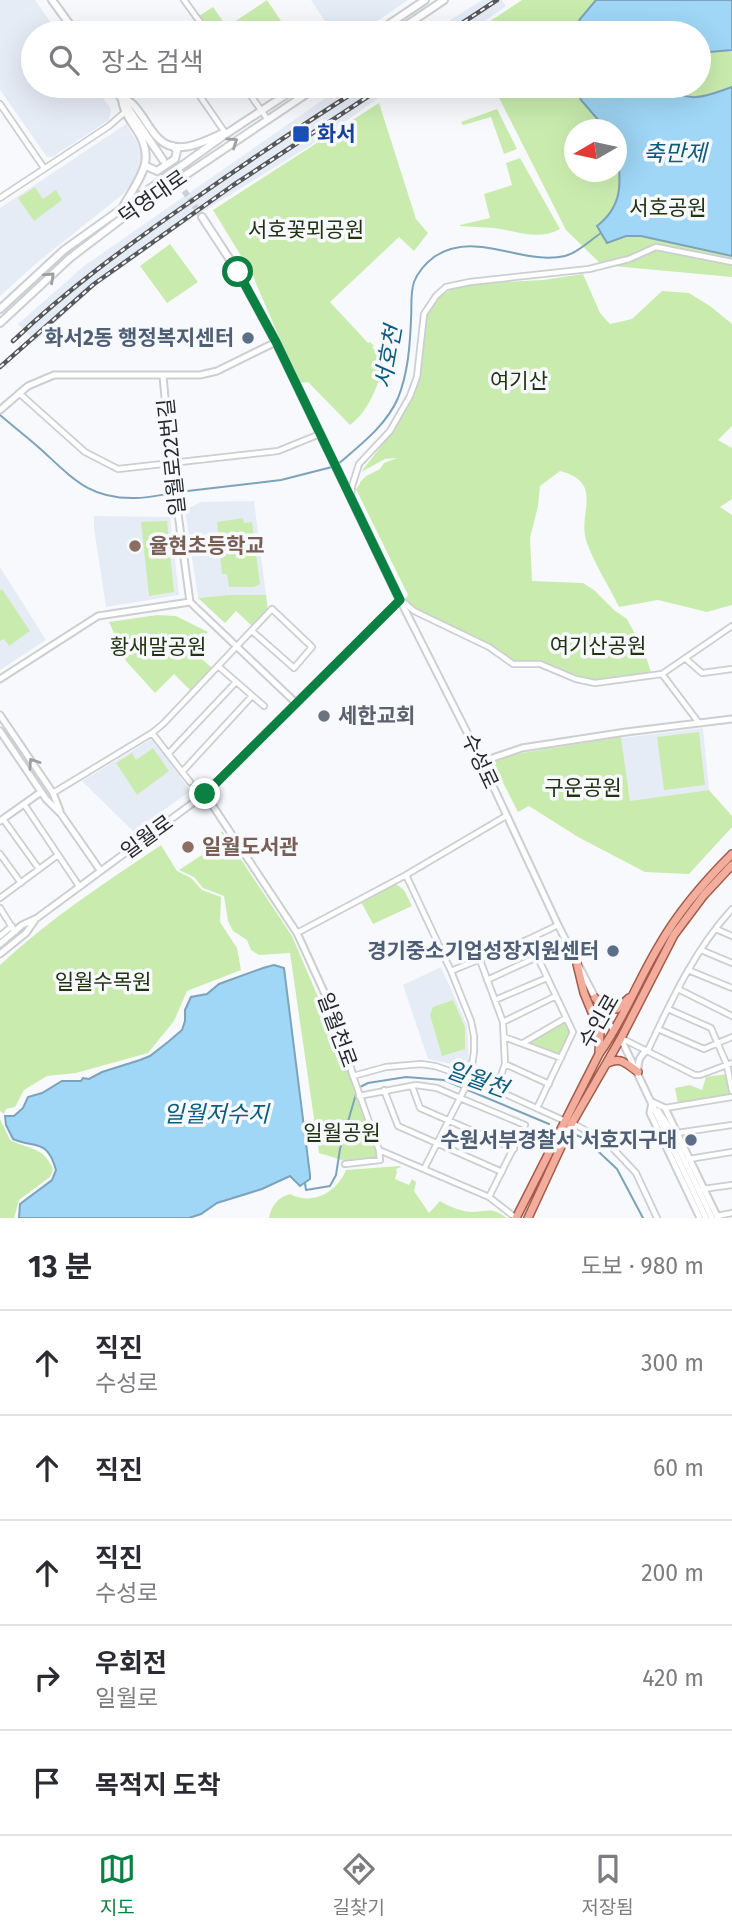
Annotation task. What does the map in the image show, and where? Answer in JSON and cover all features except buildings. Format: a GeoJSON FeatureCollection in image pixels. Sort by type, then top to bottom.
{"type":"FeatureCollection","features":[{"type":"Feature","properties":{"kind":"main road"},"geometry":{"type":"LineString","coordinates":[[52,0],[67,21]]}},
{"type":"Feature","properties":{"kind":"main road"},"geometry":{"type":"LineString","coordinates":[[394,21],[425,0]]}},
{"type":"Feature","properties":{"kind":"main road"},"geometry":{"type":"LineString","coordinates":[[413,21],[444,0]]}},
{"type":"Feature","properties":{"kind":"main road"},"geometry":{"type":"LineString","coordinates":[[122,99],[132,102],[160,141],[173,146],[188,147],[226,133],[281,98]]}},
{"type":"Feature","properties":{"kind":"main road","name":"덕영대로"},"geometry":{"type":"LineString","coordinates":[[0,323],[70,258],[129,213],[300,98]]}},
{"type":"Feature","properties":{"kind":"main road"},"geometry":{"type":"LineString","coordinates":[[121,209],[146,166],[143,138],[125,112],[122,99]]}},
{"type":"Feature","properties":{"kind":"main road"},"geometry":{"type":"LineString","coordinates":[[122,99],[163,160]]}},
{"type":"Feature","properties":{"kind":"main road","name":"덕영대로"},"geometry":{"type":"LineString","coordinates":[[0,309],[64,250],[226,133]]}},
{"type":"Feature","properties":{"kind":"main road"},"geometry":{"type":"LineString","coordinates":[[146,166],[157,171],[175,159],[177,151],[173,146]]}},
{"type":"Feature","properties":{"kind":"main road"},"geometry":{"type":"LineString","coordinates":[[202,217],[238,272],[276,342],[320,434]]}},
{"type":"Feature","properties":{"kind":"main road","name":"수성로"},"geometry":{"type":"LineString","coordinates":[[320,434],[400,600]]}},
{"type":"Feature","properties":{"kind":"main road","name":"수인로"},"geometry":{"type":"LineString","coordinates":[[516,1218],[568,1122],[606,1065],[635,992],[660,943],[699,890],[732,854]]}},
{"type":"Feature","properties":{"kind":"main road","name":"수인로"},"geometry":{"type":"LineString","coordinates":[[528,1218],[599,1054],[618,1035],[674,935],[704,895],[732,865]]}},
{"type":"Feature","properties":{"kind":"main road"},"geometry":{"type":"LineString","coordinates":[[577,964],[584,993],[600,1032],[599,1054]]}},
{"type":"Feature","properties":{"kind":"main road"},"geometry":{"type":"LineString","coordinates":[[595,998],[606,1007],[617,1009],[635,992]]}},
{"type":"Feature","properties":{"kind":"main road"},"geometry":{"type":"LineString","coordinates":[[606,1065],[620,1060],[638,1072]]}},
{"type":"Feature","properties":{"kind":"street"},"geometry":{"type":"LineString","coordinates":[[184,0],[199,21]]}},
{"type":"Feature","properties":{"kind":"street"},"geometry":{"type":"LineString","coordinates":[[201,98],[226,133]]}},
{"type":"Feature","properties":{"kind":"street"},"geometry":{"type":"LineString","coordinates":[[253,98],[268,120]]}},
{"type":"Feature","properties":{"kind":"street"},"geometry":{"type":"LineString","coordinates":[[0,104],[44,168]]}},
{"type":"Feature","properties":{"kind":"street"},"geometry":{"type":"LineString","coordinates":[[0,198],[125,112]]}},
{"type":"Feature","properties":{"kind":"street"},"geometry":{"type":"LineString","coordinates":[[351,498],[359,464],[390,431],[410,396],[417,377],[424,314],[446,287],[589,269],[629,259],[656,247],[732,262]]}},
{"type":"Feature","properties":{"kind":"street"},"geometry":{"type":"LineString","coordinates":[[0,410],[38,380],[62,374],[192,377],[208,374],[276,342]]}},
{"type":"Feature","properties":{"kind":"street","name":"일월로22번길"},"geometry":{"type":"LineString","coordinates":[[163,376],[172,472],[190,602]]}},
{"type":"Feature","properties":{"kind":"street"},"geometry":{"type":"LineString","coordinates":[[19,393],[85,452],[121,469],[278,451],[320,434]]}},
{"type":"Feature","properties":{"kind":"street"},"geometry":{"type":"LineString","coordinates":[[400,600],[414,611],[489,647],[513,664],[540,664],[595,684],[662,674],[732,626]]}},
{"type":"Feature","properties":{"kind":"street","name":"일월로"},"geometry":{"type":"LineString","coordinates":[[0,936],[37,918],[205,794],[400,600]]}},
{"type":"Feature","properties":{"kind":"street","name":"수성로"},"geometry":{"type":"LineString","coordinates":[[400,600],[577,964],[618,1035],[652,1102]]}},
{"type":"Feature","properties":{"kind":"street"},"geometry":{"type":"LineString","coordinates":[[0,678],[98,616],[190,602],[296,702]]}},
{"type":"Feature","properties":{"kind":"street"},"geometry":{"type":"LineString","coordinates":[[53,793],[163,724],[272,609],[312,647],[294,668],[252,631]]}},
{"type":"Feature","properties":{"kind":"street"},"geometry":{"type":"LineString","coordinates":[[685,659],[702,673],[732,670]]}},
{"type":"Feature","properties":{"kind":"street"},"geometry":{"type":"LineString","coordinates":[[218,666],[264,706]]}},
{"type":"Feature","properties":{"kind":"street"},"geometry":{"type":"LineString","coordinates":[[662,674],[699,723]]}},
{"type":"Feature","properties":{"kind":"street"},"geometry":{"type":"LineString","coordinates":[[168,754],[236,682]]}},
{"type":"Feature","properties":{"kind":"street"},"geometry":{"type":"LineString","coordinates":[[182,772],[252,696]]}},
{"type":"Feature","properties":{"kind":"street"},"geometry":{"type":"LineString","coordinates":[[0,715],[53,793],[61,814]]}},
{"type":"Feature","properties":{"kind":"street"},"geometry":{"type":"LineString","coordinates":[[481,762],[522,748],[732,719]]}},
{"type":"Feature","properties":{"kind":"street"},"geometry":{"type":"LineString","coordinates":[[0,732],[100,870]]}},
{"type":"Feature","properties":{"kind":"street"},"geometry":{"type":"LineString","coordinates":[[152,733],[190,782]]}},
{"type":"Feature","properties":{"kind":"street"},"geometry":{"type":"LineString","coordinates":[[39,869],[2,820],[41,792]]}},
{"type":"Feature","properties":{"kind":"street","name":"일월천로"},"geometry":{"type":"LineString","coordinates":[[205,794],[297,933],[335,1018],[354,1079],[386,1067],[421,1064],[435,1066],[470,1078],[568,1122],[607,1142],[636,1173],[657,1218]]}},
{"type":"Feature","properties":{"kind":"street"},"geometry":{"type":"LineString","coordinates":[[24,804],[79,886]]}},
{"type":"Feature","properties":{"kind":"street"},"geometry":{"type":"LineString","coordinates":[[297,933],[406,875],[506,816]]}},
{"type":"Feature","properties":{"kind":"street"},"geometry":{"type":"LineString","coordinates":[[0,898],[58,855]]}},
{"type":"Feature","properties":{"kind":"street"},"geometry":{"type":"LineString","coordinates":[[1,857],[21,883]]}},
{"type":"Feature","properties":{"kind":"street"},"geometry":{"type":"LineString","coordinates":[[406,875],[451,971],[471,1021],[474,1036],[470,1078],[424,1169]]}},
{"type":"Feature","properties":{"kind":"street"},"geometry":{"type":"LineString","coordinates":[[0,908],[14,929]]}},
{"type":"Feature","properties":{"kind":"street"},"geometry":{"type":"LineString","coordinates":[[638,1072],[638,1060],[648,1050],[688,970],[731,911]]}},
{"type":"Feature","properties":{"kind":"street","name":"일월로"},"geometry":{"type":"LineString","coordinates":[[0,954],[26,933],[37,918]]}},
{"type":"Feature","properties":{"kind":"street"},"geometry":{"type":"LineString","coordinates":[[451,971],[558,925]]}},
{"type":"Feature","properties":{"kind":"street","name":"일월로"},"geometry":{"type":"LineString","coordinates":[[0,944],[14,929]]}},
{"type":"Feature","properties":{"kind":"street"},"geometry":{"type":"LineString","coordinates":[[716,929],[732,936]]}},
{"type":"Feature","properties":{"kind":"street"},"geometry":{"type":"LineString","coordinates":[[529,939],[573,1032],[537,1108]]}},
{"type":"Feature","properties":{"kind":"street"},"geometry":{"type":"LineString","coordinates":[[701,950],[732,963]]}},
{"type":"Feature","properties":{"kind":"street"},"geometry":{"type":"LineString","coordinates":[[487,980],[537,957]]}},
{"type":"Feature","properties":{"kind":"street"},"geometry":{"type":"LineString","coordinates":[[480,960],[503,1022],[505,1064],[496,1090]]}},
{"type":"Feature","properties":{"kind":"street"},"geometry":{"type":"LineString","coordinates":[[688,970],[732,988]]}},
{"type":"Feature","properties":{"kind":"street"},"geometry":{"type":"LineString","coordinates":[[495,1000],[547,978]]}},
{"type":"Feature","properties":{"kind":"street"},"geometry":{"type":"LineString","coordinates":[[678,989],[732,1016]]}},
{"type":"Feature","properties":{"kind":"street"},"geometry":{"type":"LineString","coordinates":[[503,1022],[556,996]]}},
{"type":"Feature","properties":{"kind":"street"},"geometry":{"type":"LineString","coordinates":[[668,1009],[711,1028],[730,1064],[732,1091]]}},
{"type":"Feature","properties":{"kind":"street"},"geometry":{"type":"LineString","coordinates":[[523,1044],[566,1018]]}},
{"type":"Feature","properties":{"kind":"street"},"geometry":{"type":"LineString","coordinates":[[658,1029],[704,1049],[732,1037]]}},
{"type":"Feature","properties":{"kind":"street"},"geometry":{"type":"LineString","coordinates":[[618,1035],[695,1074],[700,1075],[730,1064]]}},
{"type":"Feature","properties":{"kind":"street"},"geometry":{"type":"LineString","coordinates":[[504,1037],[561,1058]]}},
{"type":"Feature","properties":{"kind":"street"},"geometry":{"type":"LineString","coordinates":[[505,1064],[549,1084]]}},
{"type":"Feature","properties":{"kind":"street"},"geometry":{"type":"LineString","coordinates":[[345,1164],[380,1160],[379,1150],[354,1079]]}},
{"type":"Feature","properties":{"kind":"street"},"geometry":{"type":"LineString","coordinates":[[358,1094],[412,1086],[437,1088],[462,1095],[525,1125],[489,1197]]}},
{"type":"Feature","properties":{"kind":"street"},"geometry":{"type":"LineString","coordinates":[[412,1086],[420,1108],[514,1149]]}},
{"type":"Feature","properties":{"kind":"street"},"geometry":{"type":"LineString","coordinates":[[384,1090],[398,1126],[502,1172]]}},
{"type":"Feature","properties":{"kind":"street"},"geometry":{"type":"LineString","coordinates":[[652,1102],[665,1108],[732,1097]]}},
{"type":"Feature","properties":{"kind":"street"},"geometry":{"type":"LineString","coordinates":[[652,1102],[668,1126],[716,1217]]}},
{"type":"Feature","properties":{"kind":"street"},"geometry":{"type":"LineString","coordinates":[[652,1102],[650,1113],[700,1218]]}},
{"type":"Feature","properties":{"kind":"street"},"geometry":{"type":"LineString","coordinates":[[652,1102],[662,1129],[706,1218]]}},
{"type":"Feature","properties":{"kind":"street"},"geometry":{"type":"LineString","coordinates":[[665,1108],[716,1217]]}},
{"type":"Feature","properties":{"kind":"street"},"geometry":{"type":"LineString","coordinates":[[677,1133],[732,1125]]}},
{"type":"Feature","properties":{"kind":"street"},"geometry":{"type":"LineString","coordinates":[[379,1150],[489,1197],[516,1218]]}},
{"type":"Feature","properties":{"kind":"street"},"geometry":{"type":"LineString","coordinates":[[689,1159],[732,1152]]}},
{"type":"Feature","properties":{"kind":"street"},"geometry":{"type":"LineString","coordinates":[[703,1189],[732,1185]]}},
{"type":"Feature","properties":{"kind":"street"},"geometry":{"type":"LineString","coordinates":[[716,1217],[732,1213]]}},
{"type":"Feature","properties":{"kind":"shaded area"},"geometry":{"type":"Polygon","coordinates":[[[0,0],[35,0],[50,21],[21,21],[21,98],[103,98],[111,109],[109,120],[52,157],[47,157],[0,90],[0,0]]]}},
{"type":"Feature","properties":{"kind":"shaded area"},"geometry":{"type":"Polygon","coordinates":[[[311,0],[408,0],[377,21],[325,21],[311,0]]]}},
{"type":"Feature","properties":{"kind":"shaded area"},"geometry":{"type":"Polygon","coordinates":[[[482,0],[502,0],[506,6],[485,21],[449,21],[482,0]]]}},
{"type":"Feature","properties":{"kind":"shaded area"},"geometry":{"type":"Polygon","coordinates":[[[326,98],[378,98],[321,139],[192,218],[93,288],[35,342],[18,324],[84,266],[326,98]]]}},
{"type":"Feature","properties":{"kind":"shaded area"},"geometry":{"type":"Polygon","coordinates":[[[126,124],[141,148],[143,158],[133,183],[0,296],[0,208],[126,124]]]}},
{"type":"Feature","properties":{"kind":"shaded area"},"geometry":{"type":"Polygon","coordinates":[[[254,501],[266,595],[198,598],[185,510],[201,502],[254,501]]]}},
{"type":"Feature","properties":{"kind":"shaded area","name":"율현초등학교"},"geometry":{"type":"Polygon","coordinates":[[[94,516],[170,517],[179,595],[106,607],[94,516]]]}},
{"type":"Feature","properties":{"kind":"shaded area"},"geometry":{"type":"Polygon","coordinates":[[[0,567],[46,640],[0,670],[0,567]]]}},
{"type":"Feature","properties":{"kind":"shaded area"},"geometry":{"type":"Polygon","coordinates":[[[703,728],[709,790],[630,802],[621,738],[703,728]]]}},
{"type":"Feature","properties":{"kind":"shaded area"},"geometry":{"type":"Polygon","coordinates":[[[153,738],[190,791],[134,832],[82,781],[153,738]]]}},
{"type":"Feature","properties":{"kind":"shaded area"},"geometry":{"type":"Polygon","coordinates":[[[441,967],[467,1025],[469,1061],[466,1067],[428,1059],[403,985],[441,967]]]}},
{"type":"Feature","properties":{"kind":"green space"},"geometry":{"type":"Polygon","coordinates":[[[267,0],[281,21],[236,21],[267,0]]]}},
{"type":"Feature","properties":{"kind":"green space","name":"서호공원"},"geometry":{"type":"Polygon","coordinates":[[[522,0],[732,0],[732,277],[602,265],[566,230],[499,98],[711,98],[711,21],[490,21],[522,0]]]}},
{"type":"Feature","properties":{"kind":"green space"},"geometry":{"type":"Polygon","coordinates":[[[213,7],[223,21],[202,21],[199,16],[213,7]]]}},
{"type":"Feature","properties":{"kind":"green space","name":"서호꽃뫼공원"},"geometry":{"type":"Polygon","coordinates":[[[379,103],[416,219],[428,233],[414,251],[399,237],[330,302],[368,343],[374,346],[372,347],[380,356],[384,367],[367,406],[350,425],[308,382],[299,383],[252,274],[213,210],[379,103]]]}},
{"type":"Feature","properties":{"kind":"green space"},"geometry":{"type":"Polygon","coordinates":[[[497,109],[517,149],[504,154],[491,117],[463,125],[461,122],[497,109]]]}},
{"type":"Feature","properties":{"kind":"green space"},"geometry":{"type":"Polygon","coordinates":[[[520,158],[560,229],[536,235],[460,226],[490,218],[484,194],[512,185],[506,163],[520,158]]]}},
{"type":"Feature","properties":{"kind":"green space"},"geometry":{"type":"Polygon","coordinates":[[[35,187],[43,199],[56,190],[62,200],[34,221],[18,198],[35,187]]]}},
{"type":"Feature","properties":{"kind":"green space"},"geometry":{"type":"Polygon","coordinates":[[[170,244],[198,282],[167,303],[140,266],[170,244]]]}},
{"type":"Feature","properties":{"kind":"green space","name":"여기산"},"geometry":{"type":"Polygon","coordinates":[[[583,274],[600,313],[610,324],[632,319],[662,291],[689,293],[732,324],[732,426],[718,440],[732,448],[732,499],[720,507],[732,515],[732,605],[707,612],[658,600],[619,607],[587,543],[587,501],[582,483],[574,476],[560,471],[540,486],[530,538],[532,581],[583,583],[594,590],[627,619],[644,651],[651,672],[594,681],[540,662],[513,663],[498,650],[410,606],[404,600],[408,595],[356,489],[366,476],[380,469],[384,463],[397,458],[385,459],[361,472],[389,436],[415,390],[421,366],[427,311],[438,297],[450,290],[479,283],[543,280],[583,274]]]}},
{"type":"Feature","properties":{"kind":"green space"},"geometry":{"type":"Polygon","coordinates":[[[243,518],[244,523],[252,522],[260,584],[254,587],[229,587],[227,574],[222,574],[217,522],[243,518]]]}},
{"type":"Feature","properties":{"kind":"green space"},"geometry":{"type":"Polygon","coordinates":[[[167,521],[174,592],[149,596],[141,522],[167,521]]]}},
{"type":"Feature","properties":{"kind":"green space"},"geometry":{"type":"Polygon","coordinates":[[[2,589],[30,631],[9,646],[4,639],[0,641],[2,589]]]}},
{"type":"Feature","properties":{"kind":"green space"},"geometry":{"type":"Polygon","coordinates":[[[266,595],[268,610],[252,626],[236,611],[225,623],[198,598],[266,595]]]}},
{"type":"Feature","properties":{"kind":"green space","name":"황새말공원"},"geometry":{"type":"Polygon","coordinates":[[[157,615],[176,616],[208,632],[192,650],[212,668],[191,691],[174,674],[155,693],[126,661],[109,622],[157,615]]]}},
{"type":"Feature","properties":{"kind":"green space"},"geometry":{"type":"Polygon","coordinates":[[[699,732],[705,785],[664,790],[657,737],[699,732]]]}},
{"type":"Feature","properties":{"kind":"green space","name":"구운공원"},"geometry":{"type":"Polygon","coordinates":[[[621,737],[630,801],[709,790],[732,816],[732,827],[689,874],[645,872],[578,837],[529,806],[518,812],[492,761],[522,753],[621,737]]]}},
{"type":"Feature","properties":{"kind":"green space"},"geometry":{"type":"Polygon","coordinates":[[[153,748],[169,771],[137,795],[116,763],[132,753],[136,760],[153,748]]]}},
{"type":"Feature","properties":{"kind":"green space","name":"일월공원"},"geometry":{"type":"Polygon","coordinates":[[[222,831],[292,936],[350,1072],[377,1155],[375,1158],[345,1161],[319,1153],[290,953],[259,955],[251,950],[247,940],[233,931],[228,921],[224,896],[203,888],[194,877],[179,870],[214,847],[222,831]]]}},
{"type":"Feature","properties":{"kind":"green space","name":"일월수목원"},"geometry":{"type":"Polygon","coordinates":[[[161,845],[177,871],[191,878],[202,890],[221,897],[220,922],[237,948],[241,970],[187,991],[174,1021],[148,1053],[76,1073],[47,1076],[24,1090],[15,1107],[6,1109],[4,1114],[0,1111],[0,965],[58,917],[161,845]]]}},
{"type":"Feature","properties":{"kind":"green space"},"geometry":{"type":"Polygon","coordinates":[[[396,884],[404,890],[412,906],[373,924],[361,902],[396,884]]]}},
{"type":"Feature","properties":{"kind":"green space"},"geometry":{"type":"Polygon","coordinates":[[[453,1000],[465,1027],[465,1049],[442,1056],[430,1015],[433,1007],[453,1000]]]}},
{"type":"Feature","properties":{"kind":"green space"},"geometry":{"type":"Polygon","coordinates":[[[565,1022],[571,1032],[558,1055],[528,1043],[565,1022]]]}},
{"type":"Feature","properties":{"kind":"green space"},"geometry":{"type":"Polygon","coordinates":[[[727,1074],[731,1095],[678,1104],[675,1088],[690,1085],[702,1090],[706,1077],[727,1074]]]}},
{"type":"Feature","properties":{"kind":"green space"},"geometry":{"type":"Polygon","coordinates":[[[0,1119],[10,1140],[40,1152],[53,1169],[50,1177],[19,1200],[14,1218],[0,1218],[0,1119]]]}},
{"type":"Feature","properties":{"kind":"green space"},"geometry":{"type":"Polygon","coordinates":[[[400,1166],[396,1169],[395,1179],[409,1185],[412,1179],[416,1182],[414,1191],[429,1213],[440,1201],[461,1210],[494,1211],[507,1218],[269,1218],[273,1206],[282,1197],[290,1194],[307,1198],[323,1195],[337,1185],[346,1170],[400,1166]]]}},
{"type":"Feature","properties":{"kind":"water"},"geometry":{"type":"Polygon","coordinates":[[[596,0],[732,0],[732,50],[711,52],[711,21],[579,21],[596,0]]]}},
{"type":"Feature","properties":{"kind":"water","name":"축만제"},"geometry":{"type":"Polygon","coordinates":[[[732,87],[732,256],[641,236],[626,236],[607,243],[597,226],[615,205],[620,182],[627,182],[627,119],[597,119],[580,98],[711,98],[711,94],[732,87]]]}},
{"type":"Feature","properties":{"kind":"water","name":"일월저수지"},"geometry":{"type":"Polygon","coordinates":[[[274,965],[284,968],[310,1179],[300,1186],[290,1176],[262,1189],[217,1203],[201,1214],[189,1218],[19,1218],[20,1204],[52,1180],[56,1170],[45,1149],[13,1139],[5,1116],[14,1116],[23,1108],[28,1097],[42,1093],[62,1081],[89,1079],[150,1056],[182,1030],[185,1010],[191,997],[207,994],[219,984],[274,965]]]}},
{"type":"Feature","properties":{"kind":"waterway","name":"서호천"},"geometry":{"type":"LineString","coordinates":[[337,465],[379,426],[398,398],[408,359],[413,287],[420,271],[431,259],[450,249],[466,246],[549,258],[565,256],[601,233]]}},
{"type":"Feature","properties":{"kind":"waterway","name":"서호천"},"geometry":{"type":"LineString","coordinates":[[0,415],[66,472],[96,492],[120,498],[173,493]]}},
{"type":"Feature","properties":{"kind":"waterway","name":"서호천"},"geometry":{"type":"LineString","coordinates":[[179,492],[281,480],[332,467]]}},
{"type":"Feature","properties":{"kind":"waterway","name":"일월천"},"geometry":{"type":"LineString","coordinates":[[358,1088],[368,1083],[406,1077],[444,1080],[549,1124]]}},
{"type":"Feature","properties":{"kind":"waterway","name":"일월천"},"geometry":{"type":"LineString","coordinates":[[305,1183],[306,1190],[330,1186],[336,1175],[340,1149],[356,1094]]}},
{"type":"Feature","properties":{"kind":"waterway","name":"일월천"},"geometry":{"type":"LineString","coordinates":[[574,1134],[585,1139],[617,1169],[643,1218]]}},
{"type":"Feature","properties":{"kind":"tunnel"},"geometry":{"type":"LineString","coordinates":[[164,161],[202,217]]}},
{"type":"Feature","properties":{"kind":"railway"},"geometry":{"type":"LineString","coordinates":[[465,21],[497,0]]}},
{"type":"Feature","properties":{"kind":"railway"},"geometry":{"type":"LineString","coordinates":[[13,341],[77,286],[144,235],[345,98]]}},
{"type":"Feature","properties":{"kind":"railway"},"geometry":{"type":"LineString","coordinates":[[0,367],[94,284],[232,186],[366,98]]}},
{"type":"Feature","properties":{"kind":"place","name":"화서"},"geometry":{"type":"Point","coordinates":[301,134]}},
{"type":"Feature","properties":{"kind":"place","name":"화서2동 행정복지센터"},"geometry":{"type":"Point","coordinates":[248,338]}},
{"type":"Feature","properties":{"kind":"place","name":"율현초등학교"},"geometry":{"type":"Point","coordinates":[135,546]}},
{"type":"Feature","properties":{"kind":"place","name":"세한교회"},"geometry":{"type":"Point","coordinates":[324,716]}},
{"type":"Feature","properties":{"kind":"place","name":"일월도서관"},"geometry":{"type":"Point","coordinates":[188,847]}},
{"type":"Feature","properties":{"kind":"place","name":"경기중소기업성장지원센터"},"geometry":{"type":"Point","coordinates":[613,951]}},
{"type":"Feature","properties":{"kind":"place","name":"수원서부경찰서 서호지구대"},"geometry":{"type":"Point","coordinates":[691,1140]}},
{"type":"Feature","properties":{"kind":"route"},"geometry":{"type":"LineString","coordinates":[[205,794],[400,600],[276,342],[238,272]]}},
{"type":"Feature","properties":{"kind":"park label","name":"여기산공원"},"geometry":{"type":"Point","coordinates":[598,646]}}]}
